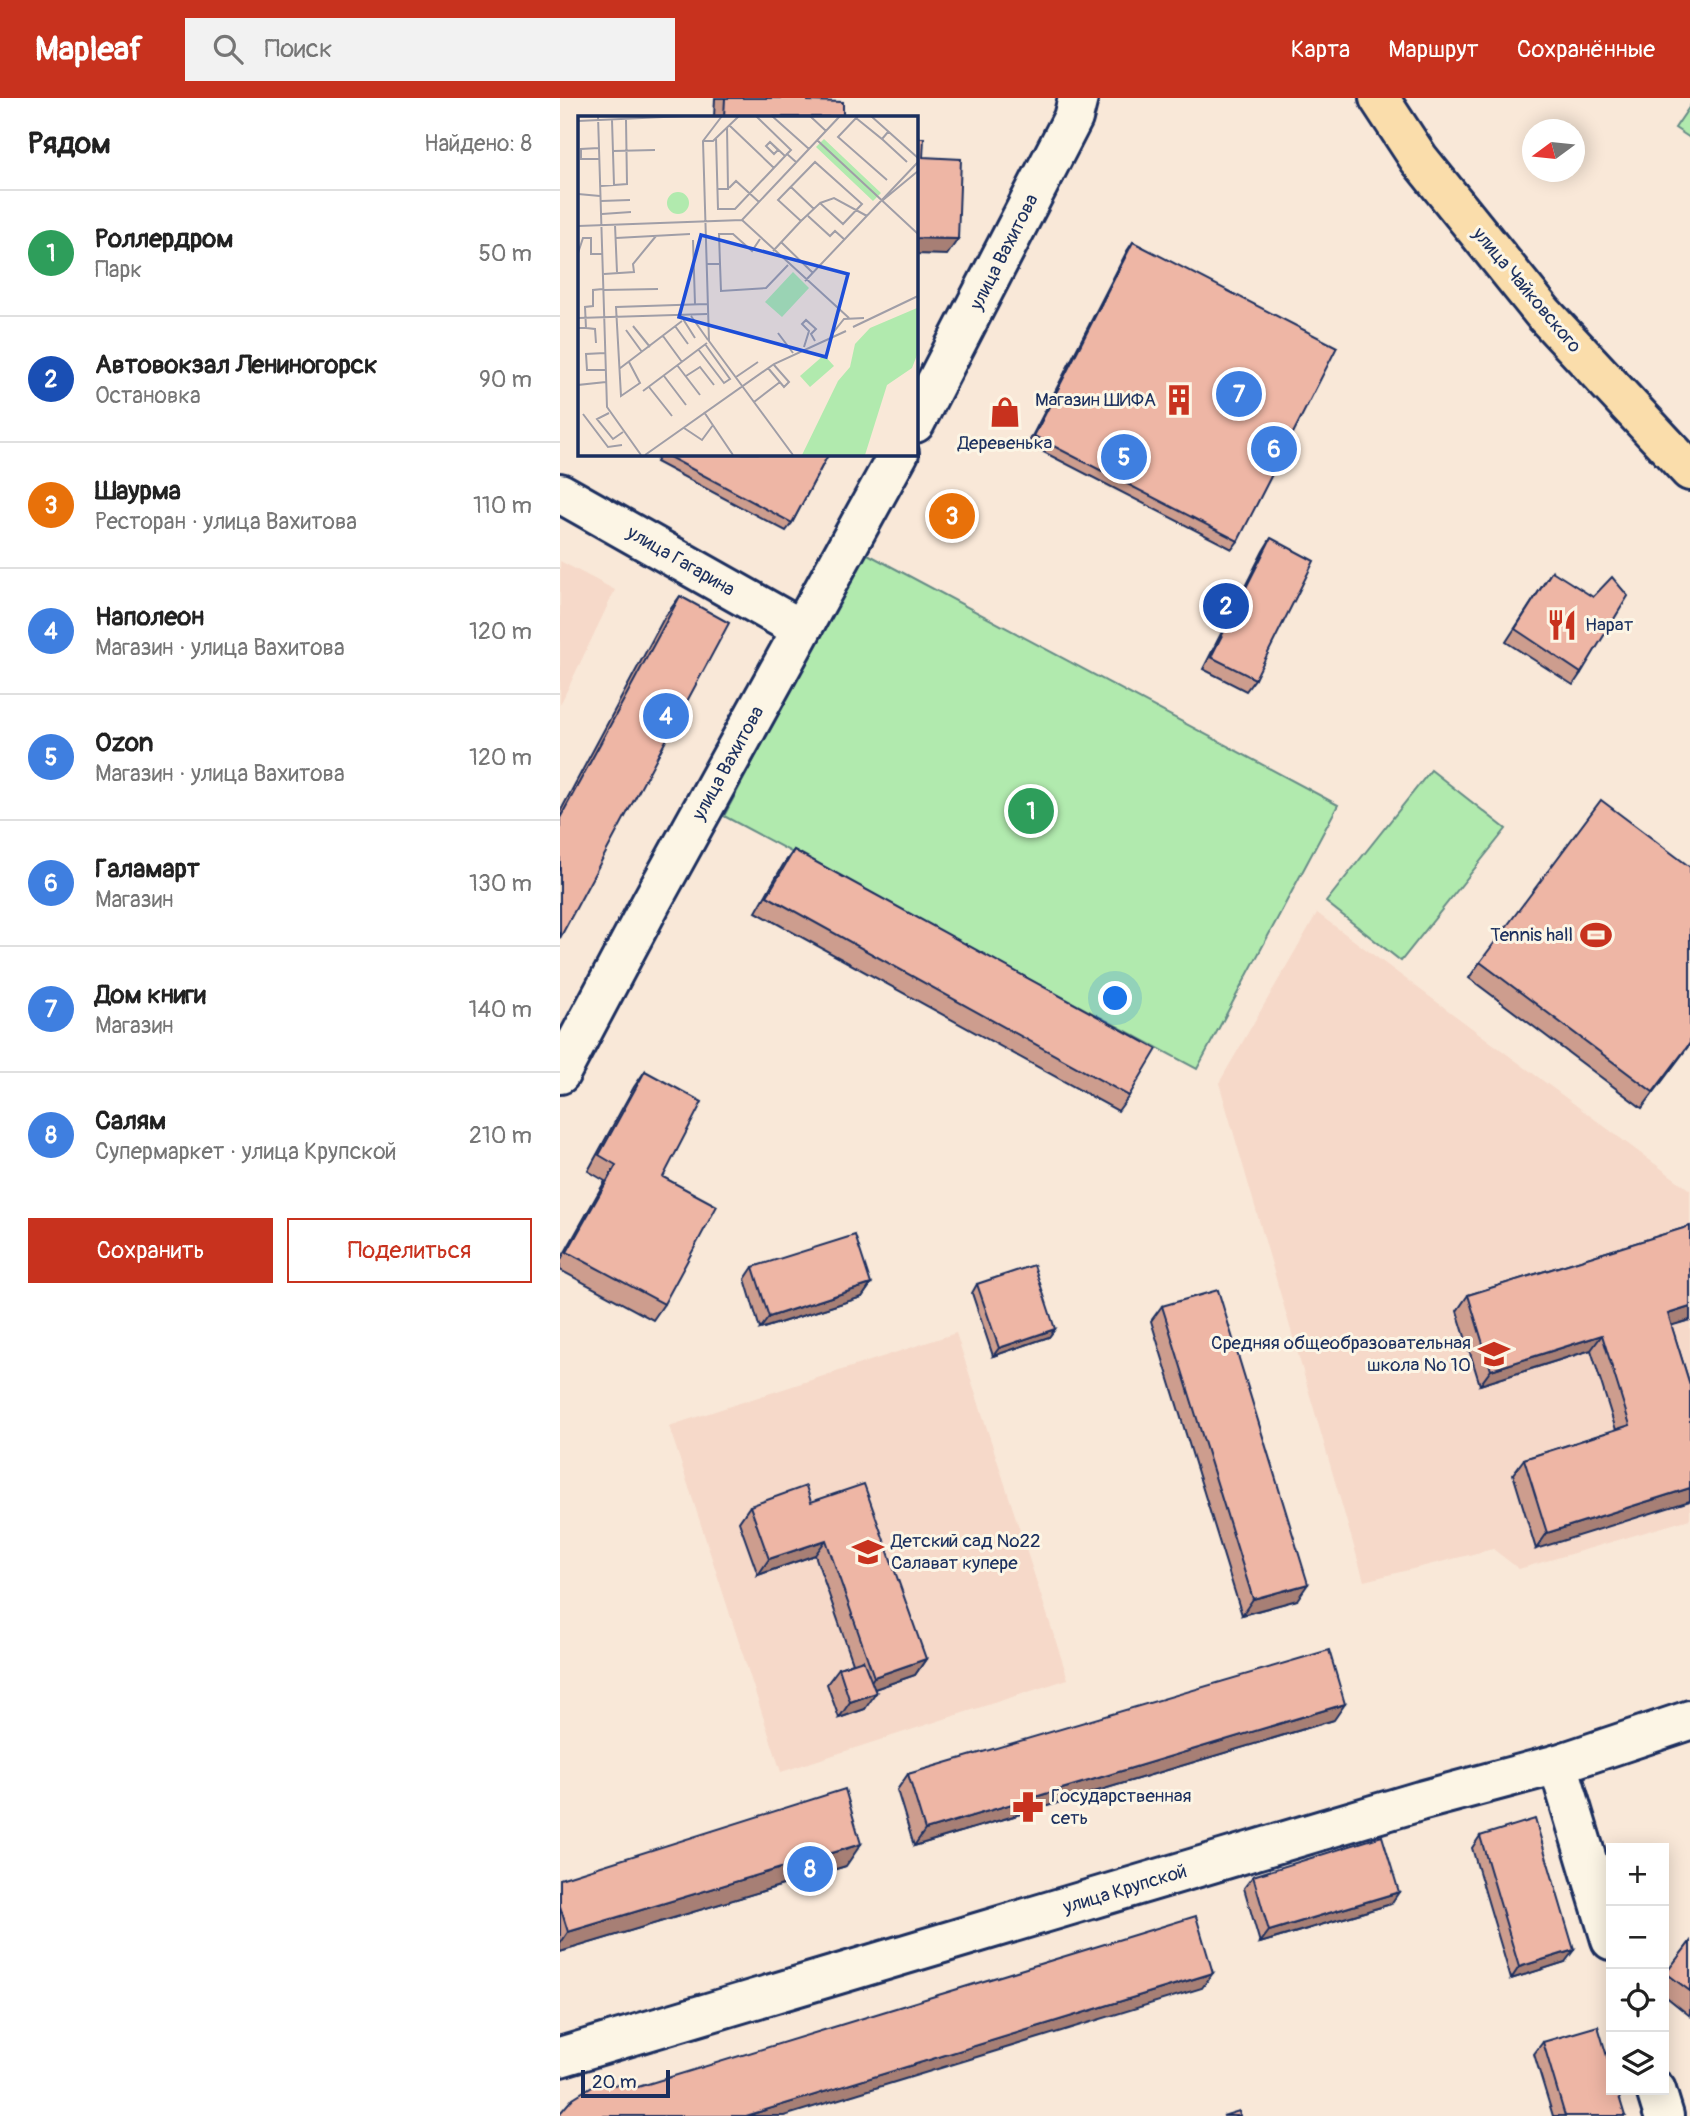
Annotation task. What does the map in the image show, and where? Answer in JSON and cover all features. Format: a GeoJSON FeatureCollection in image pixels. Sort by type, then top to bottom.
{"type":"FeatureCollection","features":[{"type":"Feature","properties":{"kind":"main road","name":"улица Чайковского"},"geometry":{"type":"LineString","coordinates":[[1377,103],[1543,313],[1690,471]]}},
{"type":"Feature","properties":{"kind":"street","name":"улица Вахитова"},"geometry":{"type":"LineString","coordinates":[[917,419],[1084,105]]}},
{"type":"Feature","properties":{"kind":"street","name":"улица Вахитова"},"geometry":{"type":"LineString","coordinates":[[560,1074],[652,901],[898,455]]}},
{"type":"Feature","properties":{"kind":"street","name":"улица Гагарина"},"geometry":{"type":"LineString","coordinates":[[560,493],[801,629]]}},
{"type":"Feature","properties":{"kind":"street","name":"улица Крупской"},"geometry":{"type":"LineString","coordinates":[[560,2057],[1420,1801],[1558,1764],[1690,1720]]}},
{"type":"Feature","properties":{"kind":"street"},"geometry":{"type":"LineString","coordinates":[[1558,1764],[1606,1923]]}},
{"type":"Feature","properties":{"kind":"street"},"geometry":{"type":"LineString","coordinates":[[1658,2095],[1664,2116]]}},
{"type":"Feature","properties":{"kind":"shaded area"},"geometry":{"type":"Polygon","coordinates":[[[560,561],[615,590],[560,705],[560,561]]]}},
{"type":"Feature","properties":{"kind":"shaded area","name":"Средняя общеобразовательная школа № 10"},"geometry":{"type":"Polygon","coordinates":[[[1317,913],[1690,1190],[1690,1519],[1519,1569],[1493,1549],[1364,1581],[1219,1083],[1317,913]]]}},
{"type":"Feature","properties":{"kind":"shaded area","name":"Детский сад №22 Салават купере"},"geometry":{"type":"Polygon","coordinates":[[[956,1333],[1068,1679],[781,1772],[669,1426],[956,1333]]]}},
{"type":"Feature","properties":{"kind":"green space"},"geometry":{"type":"Polygon","coordinates":[[[1690,106],[1690,138],[1675,128],[1690,106]]]}},
{"type":"Feature","properties":{"kind":"green space"},"geometry":{"type":"Polygon","coordinates":[[[864,552],[1338,805],[1197,1069],[724,816],[864,552]]]}},
{"type":"Feature","properties":{"kind":"green space"},"geometry":{"type":"Polygon","coordinates":[[[1431,770],[1506,829],[1401,961],[1326,902],[1431,770]]]}},
{"type":"Feature","properties":{"kind":"building"},"geometry":{"type":"Polygon","coordinates":[[[725,98],[808,98],[808,101],[843,102],[843,116],[724,116],[725,98]]]}},
{"type":"Feature","properties":{"kind":"building"},"geometry":{"type":"Polygon","coordinates":[[[917,138],[924,138],[923,157],[961,159],[958,239],[917,238],[917,138]]]}},
{"type":"Feature","properties":{"kind":"building","name":"Магазин ШИФА"},"geometry":{"type":"Polygon","coordinates":[[[1133,242],[1337,347],[1238,541],[1034,436],[1133,242]]]}},
{"type":"Feature","properties":{"kind":"building"},"geometry":{"type":"Polygon","coordinates":[[[666,455],[828,455],[792,523],[666,455]]]}},
{"type":"Feature","properties":{"kind":"building"},"geometry":{"type":"Polygon","coordinates":[[[1271,538],[1314,561],[1255,679],[1211,657],[1271,538]]]}},
{"type":"Feature","properties":{"kind":"building","name":"Нарат"},"geometry":{"type":"Polygon","coordinates":[[[1552,571],[1593,597],[1612,577],[1628,596],[1581,673],[1515,629],[1552,571]]]}},
{"type":"Feature","properties":{"kind":"building"},"geometry":{"type":"Polygon","coordinates":[[[680,596],[729,623],[560,938],[560,818],[680,596]]]}},
{"type":"Feature","properties":{"kind":"building","name":"Tennis hall"},"geometry":{"type":"Polygon","coordinates":[[[1601,800],[1690,867],[1690,1043],[1653,1092],[1480,962],[1601,800]]]}},
{"type":"Feature","properties":{"kind":"building"},"geometry":{"type":"Polygon","coordinates":[[[794,850],[1157,1049],[1129,1096],[767,896],[794,850]]]}},
{"type":"Feature","properties":{"kind":"building"},"geometry":{"type":"Polygon","coordinates":[[[645,1071],[702,1102],[663,1177],[717,1206],[664,1304],[567,1252],[616,1165],[599,1155],[645,1071]]]}},
{"type":"Feature","properties":{"kind":"building"},"geometry":{"type":"Polygon","coordinates":[[[1690,1226],[1690,1307],[1668,1314],[1690,1385],[1690,1488],[1547,1533],[1524,1459],[1630,1425],[1602,1335],[1491,1370],[1468,1295],[1690,1226]]]}},
{"type":"Feature","properties":{"kind":"building"},"geometry":{"type":"Polygon","coordinates":[[[855,1235],[871,1284],[769,1317],[753,1267],[855,1235]]]}},
{"type":"Feature","properties":{"kind":"building"},"geometry":{"type":"Polygon","coordinates":[[[1034,1265],[1055,1329],[999,1348],[977,1284],[1034,1265]]]}},
{"type":"Feature","properties":{"kind":"building"},"geometry":{"type":"Polygon","coordinates":[[[1218,1290],[1308,1584],[1253,1599],[1162,1306],[1218,1290]]]}},
{"type":"Feature","properties":{"kind":"building"},"geometry":{"type":"Polygon","coordinates":[[[864,1484],[926,1659],[874,1677],[826,1540],[769,1559],[750,1506],[806,1486],[811,1502],[864,1484]]]}},
{"type":"Feature","properties":{"kind":"building"},"geometry":{"type":"Polygon","coordinates":[[[1329,1650],[1345,1704],[925,1830],[908,1774],[1329,1650]]]}},
{"type":"Feature","properties":{"kind":"building"},"geometry":{"type":"Polygon","coordinates":[[[863,1660],[876,1693],[850,1702],[839,1668],[863,1660]]]}},
{"type":"Feature","properties":{"kind":"building"},"geometry":{"type":"Polygon","coordinates":[[[845,1789],[861,1844],[568,1932],[560,1906],[560,1879],[845,1789]]]}},
{"type":"Feature","properties":{"kind":"building"},"geometry":{"type":"Polygon","coordinates":[[[1535,1819],[1574,1950],[1519,1967],[1480,1836],[1535,1819]]]}},
{"type":"Feature","properties":{"kind":"building"},"geometry":{"type":"Polygon","coordinates":[[[1382,1836],[1399,1892],[1269,1931],[1253,1876],[1382,1836]]]}},
{"type":"Feature","properties":{"kind":"building"},"geometry":{"type":"Polygon","coordinates":[[[1196,1916],[1213,1973],[746,2116],[560,2116],[573,2098],[597,2083],[638,2087],[1196,1916]]]}},
{"type":"Feature","properties":{"kind":"building"},"geometry":{"type":"Polygon","coordinates":[[[1690,1942],[1690,1991],[1669,1975],[1669,1969],[1690,1942]]]}},
{"type":"Feature","properties":{"kind":"building"},"geometry":{"type":"Polygon","coordinates":[[[1598,2026],[1606,2053],[1606,2095],[1619,2095],[1625,2116],[1565,2116],[1543,2042],[1598,2026]]]}},
{"type":"Feature","properties":{"kind":"building"},"geometry":{"type":"Polygon","coordinates":[[[1239,2111],[1240,2116],[1223,2116],[1239,2111]]]}},
{"type":"Feature","properties":{"kind":"place","name":"Дом книги"},"geometry":{"type":"Point","coordinates":[1239,394]}},
{"type":"Feature","properties":{"kind":"place","name":"Магазин ШИФА"},"geometry":{"type":"Point","coordinates":[1179,400]}},
{"type":"Feature","properties":{"kind":"place","name":"Деревенька"},"geometry":{"type":"Point","coordinates":[1005,412]}},
{"type":"Feature","properties":{"kind":"place","name":"Галамарт"},"geometry":{"type":"Point","coordinates":[1274,449]}},
{"type":"Feature","properties":{"kind":"place","name":"Ozon"},"geometry":{"type":"Point","coordinates":[1124,457]}},
{"type":"Feature","properties":{"kind":"place","name":"Шаурма"},"geometry":{"type":"Point","coordinates":[952,516]}},
{"type":"Feature","properties":{"kind":"place","name":"Автовокзал Лениногорск"},"geometry":{"type":"Point","coordinates":[1226,606]}},
{"type":"Feature","properties":{"kind":"place","name":"Нарат"},"geometry":{"type":"Point","coordinates":[1562,625]}},
{"type":"Feature","properties":{"kind":"place","name":"Наполеон"},"geometry":{"type":"Point","coordinates":[666,716]}},
{"type":"Feature","properties":{"kind":"place","name":"Роллердром"},"geometry":{"type":"Point","coordinates":[1031,811]}},
{"type":"Feature","properties":{"kind":"place","name":"Tennis hall"},"geometry":{"type":"Point","coordinates":[1596,935]}},
{"type":"Feature","properties":{"kind":"place","name":"Средняя общеобразовательная школа № 10"},"geometry":{"type":"Point","coordinates":[1494,1354]}},
{"type":"Feature","properties":{"kind":"place","name":"Детский сад №22 Салават купере"},"geometry":{"type":"Point","coordinates":[868,1552]}},
{"type":"Feature","properties":{"kind":"place","name":"Государственная сеть"},"geometry":{"type":"Point","coordinates":[1028,1807]}},
{"type":"Feature","properties":{"kind":"place","name":"Салям"},"geometry":{"type":"Point","coordinates":[810,1869]}}]}
